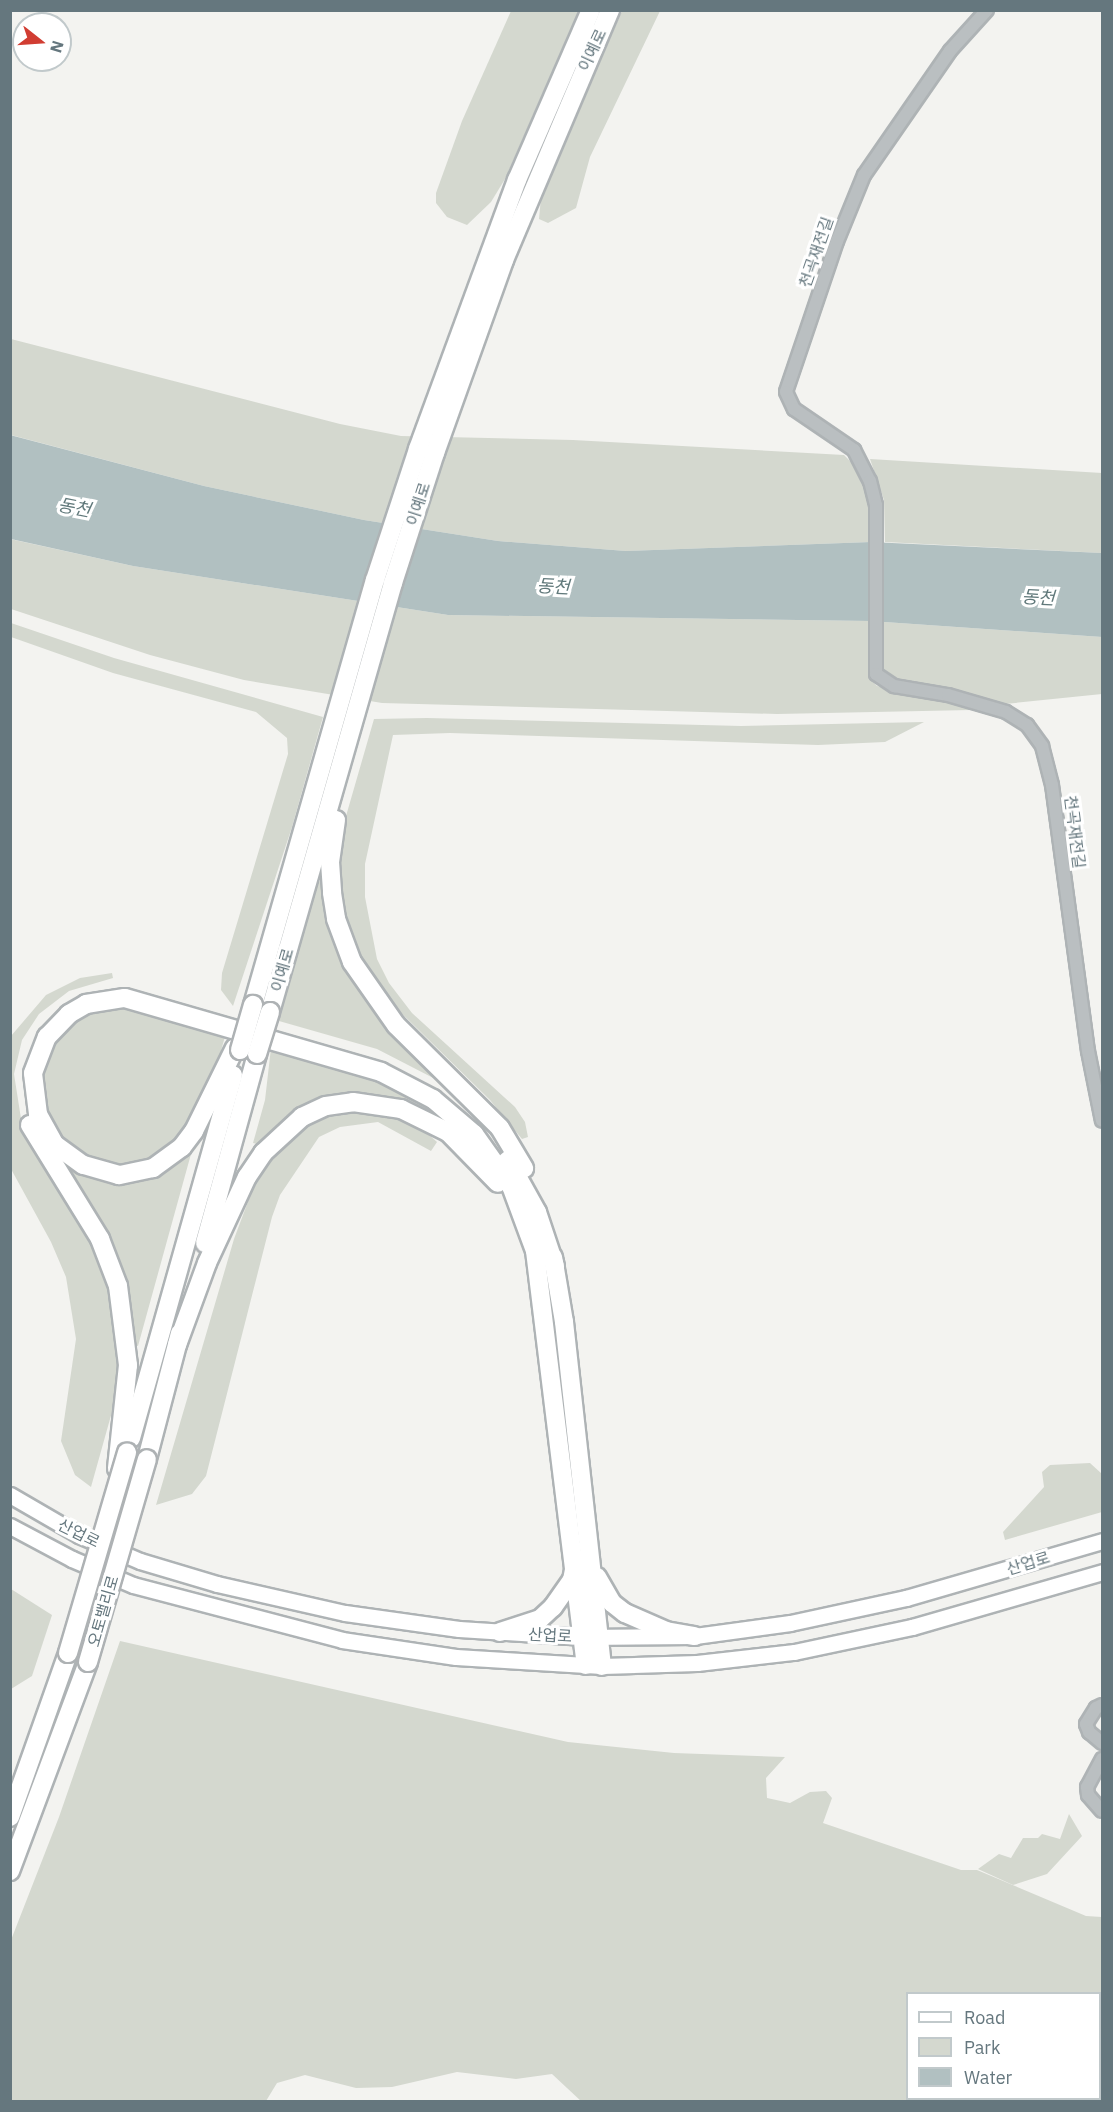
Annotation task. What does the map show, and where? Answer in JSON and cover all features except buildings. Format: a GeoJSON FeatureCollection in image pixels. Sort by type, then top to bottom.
{"type":"FeatureCollection","features":[{"type":"Feature","properties":{"kind":"highway","name":"이예로"},"geometry":{"type":"LineString","coordinates":[[261,1008],[334,726],[418,449],[517,180],[591,10]]}},
{"type":"Feature","properties":{"kind":"highway","name":"이예로"},"geometry":{"type":"LineString","coordinates":[[261,1008],[352,729],[393,583],[435,453],[535,181],[610,10]]}},
{"type":"Feature","properties":{"kind":"highway"},"geometry":{"type":"LineString","coordinates":[[352,729],[330,862],[332,893],[344,946],[381,1007],[500,1128],[516,1152],[547,1228],[555,1266],[594,1666]]}},
{"type":"Feature","properties":{"kind":"highway"},"geometry":{"type":"LineString","coordinates":[[124,1450],[128,1365],[118,1286],[92,1223],[35,1137],[22,1094],[23,1074],[35,1036],[50,1017],[85,993],[106,987],[146,991],[386,1062],[413,1074],[459,1105],[503,1152],[537,1212],[555,1266]]}},
{"type":"Feature","properties":{"kind":"highway"},"geometry":{"type":"LineString","coordinates":[[244,1050],[182,1148],[153,1168],[119,1175],[83,1165],[56,1145],[38,1114],[33,1073],[38,1054],[57,1024],[86,1004],[106,999],[144,1001],[381,1072],[433,1099],[492,1156],[524,1214],[535,1251],[584,1564],[602,1590],[625,1614],[666,1631],[695,1636]]}},
{"type":"Feature","properties":{"kind":"highway"},"geometry":{"type":"LineString","coordinates":[[124,1450],[244,1050],[261,1008]]}},
{"type":"Feature","properties":{"kind":"highway"},"geometry":{"type":"LineString","coordinates":[[177,1345],[244,1050]]}},
{"type":"Feature","properties":{"kind":"highway"},"geometry":{"type":"LineString","coordinates":[[177,1345],[207,1263],[247,1177],[282,1133],[302,1117],[326,1106],[377,1103],[409,1113],[448,1132],[499,1184],[535,1251]]}},
{"type":"Feature","properties":{"kind":"highway","name":"오토밸리로"},"geometry":{"type":"LineString","coordinates":[[10,1871],[88,1662],[147,1459],[177,1345]]}},
{"type":"Feature","properties":{"kind":"highway","name":"오토밸리로"},"geometry":{"type":"LineString","coordinates":[[10,1817],[68,1653],[104,1535],[124,1450]]}},
{"type":"Feature","properties":{"kind":"highway"},"geometry":{"type":"LineString","coordinates":[[501,1632],[540,1618],[553,1607],[584,1564]]}},
{"type":"Feature","properties":{"kind":"main road","name":"산업로"},"geometry":{"type":"LineString","coordinates":[[10,1495],[80,1535],[120,1552],[217,1584],[345,1613],[501,1632],[591,1637],[695,1636],[790,1623],[906,1598],[1102,1541]]}},
{"type":"Feature","properties":{"kind":"main road","name":"산업로"},"geometry":{"type":"LineString","coordinates":[[10,1526],[72,1559],[133,1585],[212,1609],[388,1647],[456,1657],[594,1666],[697,1663],[794,1652],[912,1627],[1102,1572]]}},
{"type":"Feature","properties":{"kind":"street","name":"천곡재전길"},"geometry":{"type":"LineString","coordinates":[[987,10],[950,51],[864,175],[786,383],[788,401],[794,409],[854,450],[865,469],[876,505],[874,662],[876,674],[886,683],[1006,712],[1027,725],[1042,746],[1052,785],[1088,1051],[1102,1121]]}},
{"type":"Feature","properties":{"kind":"street"},"geometry":{"type":"LineString","coordinates":[[1102,1705],[1096,1708],[1086,1724],[1089,1732],[1102,1743]]}},
{"type":"Feature","properties":{"kind":"street"},"geometry":{"type":"LineString","coordinates":[[1102,1759],[1087,1787],[1088,1795],[1102,1811]]}},
{"type":"Feature","properties":{"kind":"green space"},"geometry":{"type":"Polygon","coordinates":[[[511,11],[579,11],[505,179],[491,202],[467,225],[447,217],[436,203],[436,193],[462,121],[511,11]]]}},
{"type":"Feature","properties":{"kind":"green space"},"geometry":{"type":"Polygon","coordinates":[[[622,11],[660,11],[590,157],[576,208],[548,223],[539,219],[541,197],[622,11]]]}},
{"type":"Feature","properties":{"kind":"green space"},"geometry":{"type":"Polygon","coordinates":[[[11,339],[340,424],[401,436],[573,440],[844,455],[855,466],[870,503],[871,542],[626,551],[498,541],[364,520],[204,486],[11,435],[11,339]]]}},
{"type":"Feature","properties":{"kind":"green space"},"geometry":{"type":"Polygon","coordinates":[[[870,459],[1102,473],[1102,553],[885,542],[884,500],[870,459]]]}},
{"type":"Feature","properties":{"kind":"green space"},"geometry":{"type":"Polygon","coordinates":[[[10,539],[133,566],[448,615],[870,621],[1102,637],[1102,694],[1005,704],[898,681],[870,661],[871,680],[877,686],[971,705],[971,710],[777,714],[382,703],[244,680],[150,655],[11,609],[10,539]]]}},
{"type":"Feature","properties":{"kind":"green space"},"geometry":{"type":"Polygon","coordinates":[[[11,623],[114,658],[323,717],[292,827],[233,1006],[221,990],[222,973],[288,754],[287,738],[256,712],[113,673],[11,637],[11,623]]]}},
{"type":"Feature","properties":{"kind":"green space"},"geometry":{"type":"Polygon","coordinates":[[[427,718],[741,726],[924,722],[885,742],[818,745],[450,733],[393,735],[365,864],[365,897],[377,959],[389,983],[412,1013],[515,1107],[525,1122],[528,1137],[522,1139],[490,1100],[381,993],[354,947],[348,927],[340,878],[340,852],[344,823],[374,719],[427,718]]]}},
{"type":"Feature","properties":{"kind":"green space"},"geometry":{"type":"Polygon","coordinates":[[[318,881],[323,882],[326,913],[350,974],[369,1003],[441,1082],[377,1049],[279,1021],[318,881]]]}},
{"type":"Feature","properties":{"kind":"green space"},"geometry":{"type":"Polygon","coordinates":[[[112,973],[113,978],[69,991],[39,1014],[22,1040],[14,1074],[22,1125],[33,1150],[94,1247],[115,1307],[120,1338],[117,1394],[91,1487],[75,1475],[61,1441],[76,1339],[66,1277],[51,1242],[11,1169],[11,1036],[46,995],[80,978],[112,973]]]}},
{"type":"Feature","properties":{"kind":"green space"},"geometry":{"type":"Polygon","coordinates":[[[124,1004],[226,1033],[215,1072],[193,1120],[175,1144],[151,1160],[111,1165],[83,1157],[63,1141],[48,1121],[38,1084],[47,1048],[80,1013],[124,1004]]]}},
{"type":"Feature","properties":{"kind":"green space"},"geometry":{"type":"Polygon","coordinates":[[[271,1048],[365,1074],[434,1108],[428,1115],[352,1097],[262,1145],[253,1143],[265,1100],[271,1048]]]}},
{"type":"Feature","properties":{"kind":"green space"},"geometry":{"type":"Polygon","coordinates":[[[365,1110],[391,1114],[419,1126],[437,1142],[431,1151],[378,1122],[340,1127],[319,1137],[280,1195],[272,1217],[206,1476],[192,1494],[156,1505],[234,1239],[252,1191],[274,1155],[306,1126],[331,1115],[365,1110]]]}},
{"type":"Feature","properties":{"kind":"green space"},"geometry":{"type":"Polygon","coordinates":[[[187,1152],[191,1154],[138,1346],[134,1345],[119,1258],[97,1214],[65,1168],[104,1181],[130,1182],[160,1174],[187,1152]]]}},
{"type":"Feature","properties":{"kind":"green space"},"geometry":{"type":"Polygon","coordinates":[[[1090,1463],[1102,1474],[1102,1512],[1005,1540],[1003,1532],[1044,1487],[1042,1472],[1050,1465],[1090,1463]]]}},
{"type":"Feature","properties":{"kind":"green space"},"geometry":{"type":"Polygon","coordinates":[[[11,1589],[52,1615],[32,1676],[11,1689],[11,1589]]]}},
{"type":"Feature","properties":{"kind":"green space"},"geometry":{"type":"Polygon","coordinates":[[[120,1641],[568,1742],[674,1753],[785,1757],[766,1778],[767,1798],[790,1803],[810,1792],[826,1791],[832,1798],[823,1823],[961,1870],[977,1870],[1086,1916],[1102,1917],[1102,2101],[582,2102],[552,2074],[516,2079],[457,2072],[392,2087],[356,2088],[305,2075],[277,2083],[266,2101],[11,2101],[11,1940],[59,1817],[120,1641]]]}},
{"type":"Feature","properties":{"kind":"green space"},"geometry":{"type":"Polygon","coordinates":[[[1069,1814],[1082,1836],[1047,1874],[1013,1885],[978,1869],[999,1854],[1011,1858],[1023,1838],[1038,1838],[1042,1834],[1060,1839],[1069,1814]]]}},
{"type":"Feature","properties":{"kind":"water","name":"동천"},"geometry":{"type":"Polygon","coordinates":[[[10,435],[204,486],[364,520],[498,541],[626,551],[871,542],[1102,553],[1102,637],[870,621],[448,615],[133,566],[11,539],[10,435]]]}}]}
